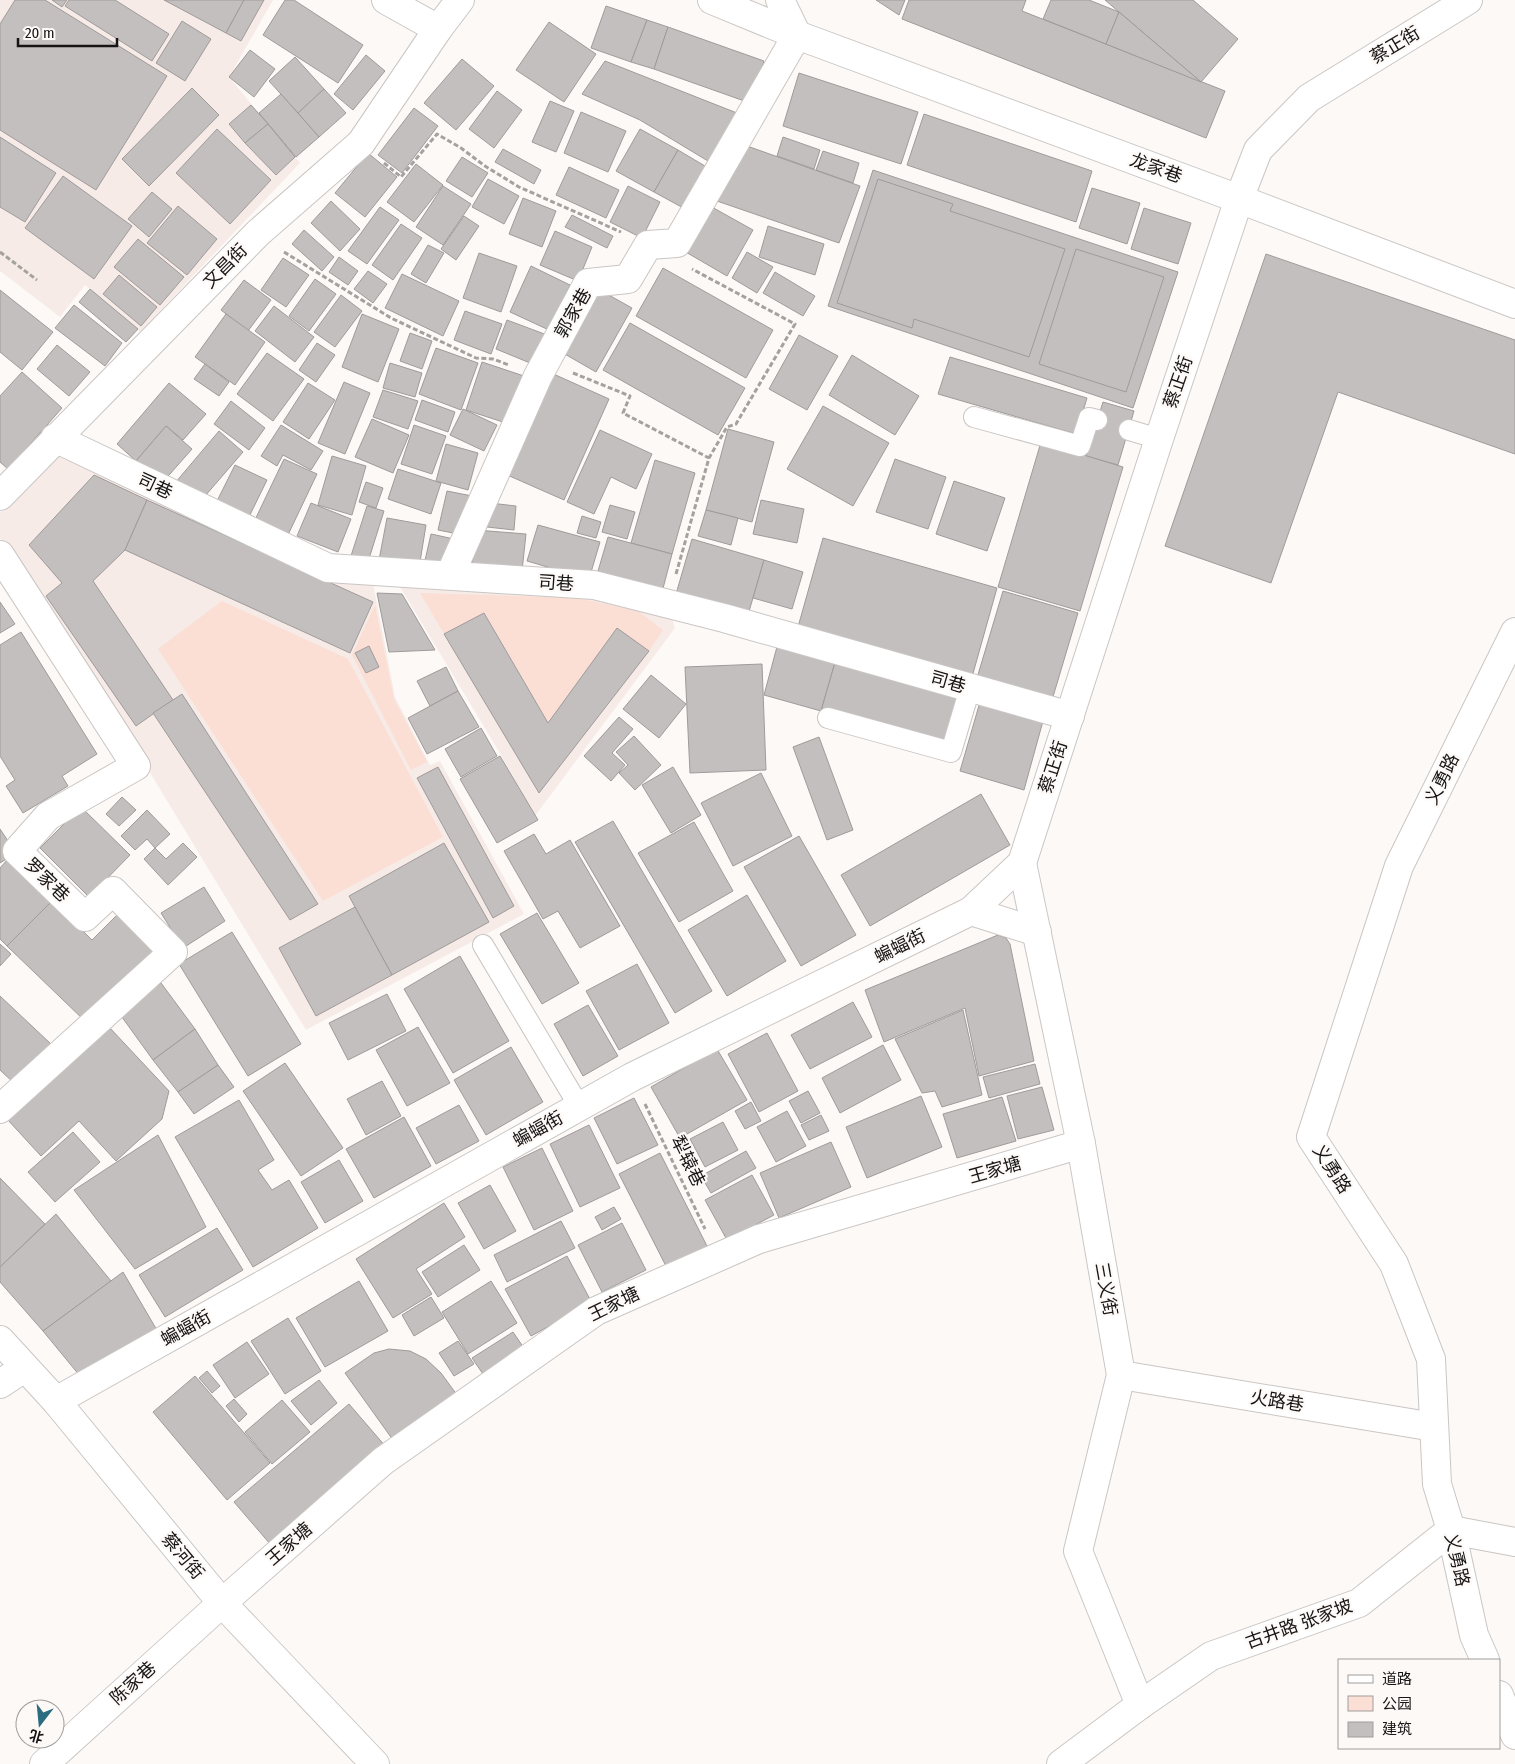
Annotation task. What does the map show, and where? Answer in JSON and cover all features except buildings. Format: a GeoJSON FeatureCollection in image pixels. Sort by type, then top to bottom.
{"type":"FeatureCollection","features":[{"type":"Feature","properties":{"kind":"street"},"geometry":{"type":"LineString","coordinates":[[386,0],[438,29],[476,0]]}},
{"type":"Feature","properties":{"kind":"street","name":"文昌街"},"geometry":{"type":"LineString","coordinates":[[0,496],[258,233],[361,143],[438,29],[460,0]]}},
{"type":"Feature","properties":{"kind":"street","name":"龙家巷"},"geometry":{"type":"LineString","coordinates":[[712,0],[797,35],[1515,304]]}},
{"type":"Feature","properties":{"kind":"street"},"geometry":{"type":"LineString","coordinates":[[648,245],[677,242],[797,35],[780,0]]}},
{"type":"Feature","properties":{"kind":"street","name":"蔡正街"},"geometry":{"type":"LineString","coordinates":[[1022,863],[1159,439],[1239,199],[1258,150],[1309,98],[1468,0]]}},
{"type":"Feature","properties":{"kind":"street","name":"郭家巷"},"geometry":{"type":"LineString","coordinates":[[450,575],[542,368],[588,283],[628,279],[648,245]]}},
{"type":"Feature","properties":{"kind":"street","name":"司巷"},"geometry":{"type":"LineString","coordinates":[[55,438],[328,568],[594,585],[667,603],[1070,716]]}},
{"type":"Feature","properties":{"kind":"street","name":"罗家巷"},"geometry":{"type":"LineString","coordinates":[[0,555],[136,766],[48,816],[17,851],[85,917],[112,891],[173,952],[0,1109]]}},
{"type":"Feature","properties":{"kind":"street","name":"义勇路"},"geometry":{"type":"LineString","coordinates":[[1485,1659],[1474,1635],[1450,1530],[1437,1484],[1431,1359],[1394,1264],[1311,1137],[1399,866],[1515,632]]}},
{"type":"Feature","properties":{"kind":"street","name":"蝙蝠街"},"geometry":{"type":"LineString","coordinates":[[56,1401],[632,1077],[971,911],[1022,863]]}},
{"type":"Feature","properties":{"kind":"street","name":"三义街"},"geometry":{"type":"LineString","coordinates":[[1022,863],[1081,1144],[1121,1375],[1078,1551],[1140,1705]]}},
{"type":"Feature","properties":{"kind":"street"},"geometry":{"type":"LineString","coordinates":[[971,911],[1038,932]]}},
{"type":"Feature","properties":{"kind":"street","name":"王家塘"},"geometry":{"type":"LineString","coordinates":[[222,1603],[383,1461],[596,1311],[759,1239],[1081,1144]]}},
{"type":"Feature","properties":{"kind":"street","name":"蔡河街"},"geometry":{"type":"LineString","coordinates":[[0,1340],[56,1401],[222,1603],[375,1764]]}},
{"type":"Feature","properties":{"kind":"street"},"geometry":{"type":"LineString","coordinates":[[0,1384],[24,1368]]}},
{"type":"Feature","properties":{"kind":"street","name":"火路巷"},"geometry":{"type":"LineString","coordinates":[[1121,1375],[1434,1427]]}},
{"type":"Feature","properties":{"kind":"street"},"geometry":{"type":"LineString","coordinates":[[1450,1530],[1515,1542]]}},
{"type":"Feature","properties":{"kind":"street","name":"古井路 张家坡"},"geometry":{"type":"LineString","coordinates":[[1061,1764],[1140,1705],[1211,1656],[1359,1603],[1450,1530]]}},
{"type":"Feature","properties":{"kind":"street","name":"陈家巷"},"geometry":{"type":"LineString","coordinates":[[44,1764],[222,1603]]}},
{"type":"Feature","properties":{"kind":"street"},"geometry":{"type":"LineString","coordinates":[[1500,1698],[1515,1735]]}},
{"type":"Feature","properties":{"kind":"lane"},"geometry":{"type":"LineString","coordinates":[[974,417],[1080,446],[1089,418],[1097,420]]}},
{"type":"Feature","properties":{"kind":"lane"},"geometry":{"type":"LineString","coordinates":[[1129,430],[1159,439]]}},
{"type":"Feature","properties":{"kind":"lane"},"geometry":{"type":"LineString","coordinates":[[828,718],[951,752],[970,688]]}},
{"type":"Feature","properties":{"kind":"lane"},"geometry":{"type":"LineString","coordinates":[[483,945],[579,1106]]}},
{"type":"Feature","properties":{"kind":"path"},"geometry":{"type":"LineString","coordinates":[[361,143],[401,177],[437,134],[519,187],[648,245]]}},
{"type":"Feature","properties":{"kind":"path"},"geometry":{"type":"LineString","coordinates":[[258,233],[268,242],[391,318],[476,358],[493,359],[542,368],[630,396],[623,412],[709,458]]}},
{"type":"Feature","properties":{"kind":"path"},"geometry":{"type":"LineString","coordinates":[[667,603],[709,458],[727,427],[736,424],[795,324],[668,257],[677,242]]}},
{"type":"Feature","properties":{"kind":"path"},"geometry":{"type":"LineString","coordinates":[[0,252],[37,280]]}},
{"type":"Feature","properties":{"kind":"path","name":"犁辕巷"},"geometry":{"type":"LineString","coordinates":[[632,1077],[718,1256]]}},
{"type":"Feature","properties":{"kind":"shaded area"},"geometry":{"type":"Polygon","coordinates":[[[0,0],[273,0],[229,77],[300,163],[140,332],[85,285],[60,317],[0,271],[0,0]]]}},
{"type":"Feature","properties":{"kind":"shaded area"},"geometry":{"type":"Polygon","coordinates":[[[57,452],[372,578],[395,697],[430,765],[440,761],[524,914],[306,1030],[129,738],[0,538],[0,513],[57,452]]]}},
{"type":"Feature","properties":{"kind":"shaded area"},"geometry":{"type":"Polygon","coordinates":[[[391,572],[667,603],[675,628],[535,816],[501,755],[391,572]]]}},
{"type":"Feature","properties":{"kind":"green space"},"geometry":{"type":"Polygon","coordinates":[[[420,593],[577,598],[638,611],[663,630],[649,651],[617,628],[548,723],[485,613],[444,634],[420,593]]]}},
{"type":"Feature","properties":{"kind":"green space"},"geometry":{"type":"Polygon","coordinates":[[[222,601],[348,659],[443,837],[323,901],[158,649],[222,601]]]}},
{"type":"Feature","properties":{"kind":"green space"},"geometry":{"type":"Polygon","coordinates":[[[375,605],[394,699],[427,762],[411,770],[352,655],[375,605]]]}}]}
